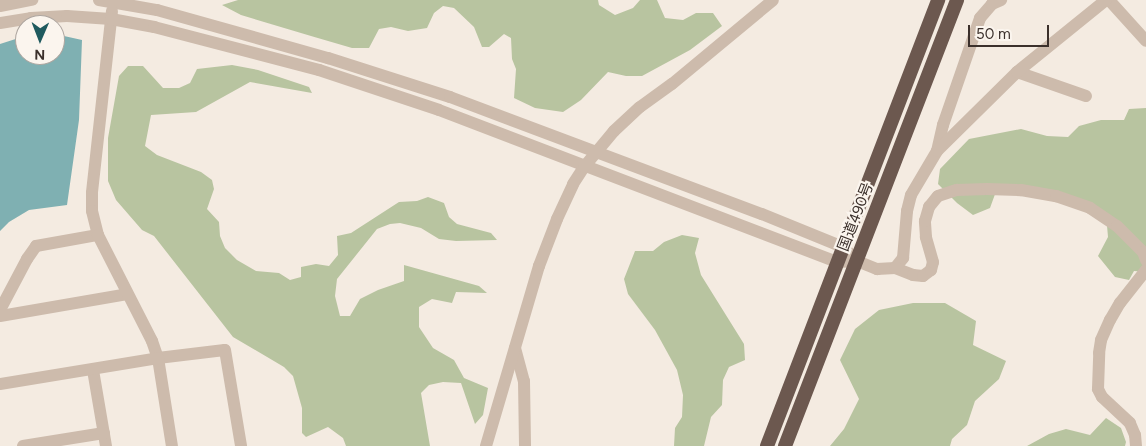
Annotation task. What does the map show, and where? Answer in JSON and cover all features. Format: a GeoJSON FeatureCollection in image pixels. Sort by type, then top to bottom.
{"type":"FeatureCollection","features":[{"type":"Feature","properties":{"kind":"highway","name":"国道490号"},"geometry":{"type":"LineString","coordinates":[[767,446],[938,0]]}},
{"type":"Feature","properties":{"kind":"highway","name":"国道490号"},"geometry":{"type":"LineString","coordinates":[[785,446],[957,0]]}},
{"type":"Feature","properties":{"kind":"street"},"geometry":{"type":"LineString","coordinates":[[0,6],[32,0]]}},
{"type":"Feature","properties":{"kind":"street"},"geometry":{"type":"LineString","coordinates":[[99,0],[157,10],[328,58],[450,97],[843,247],[857,261],[877,269],[895,268],[913,275],[923,276],[931,270],[933,262],[926,237],[925,221],[929,207],[938,196],[958,190],[987,189],[1021,190],[1056,196],[1090,208],[1117,226],[1143,252],[1146,260]]}},
{"type":"Feature","properties":{"kind":"street"},"geometry":{"type":"LineString","coordinates":[[486,446],[539,266],[557,219],[584,166],[595,151],[640,107],[672,84],[773,0]]}},
{"type":"Feature","properties":{"kind":"street"},"geometry":{"type":"LineString","coordinates":[[937,151],[943,125],[980,18],[992,4],[1001,0]]}},
{"type":"Feature","properties":{"kind":"street"},"geometry":{"type":"LineString","coordinates":[[895,268],[903,258],[907,211],[911,196],[937,151],[1018,72],[1108,0],[1146,41]]}},
{"type":"Feature","properties":{"kind":"street"},"geometry":{"type":"LineString","coordinates":[[113,2],[92,193],[92,210],[98,235],[152,341],[158,358],[172,446]]}},
{"type":"Feature","properties":{"kind":"street"},"geometry":{"type":"LineString","coordinates":[[0,23],[31,18],[67,16],[111,19],[154,27],[319,70],[439,110],[838,262],[857,261]]}},
{"type":"Feature","properties":{"kind":"street"},"geometry":{"type":"LineString","coordinates":[[1018,72],[1086,96]]}},
{"type":"Feature","properties":{"kind":"street"},"geometry":{"type":"LineString","coordinates":[[0,310],[26,259],[36,246],[98,235]]}},
{"type":"Feature","properties":{"kind":"street"},"geometry":{"type":"LineString","coordinates":[[1136,446],[1135,436],[1130,423],[1111,408],[1098,389],[1099,353],[1101,340],[1110,320],[1120,303],[1146,270]]}},
{"type":"Feature","properties":{"kind":"street"},"geometry":{"type":"LineString","coordinates":[[0,316],[127,294]]}},
{"type":"Feature","properties":{"kind":"street"},"geometry":{"type":"LineString","coordinates":[[516,348],[524,381],[525,446]]}},
{"type":"Feature","properties":{"kind":"street"},"geometry":{"type":"LineString","coordinates":[[0,384],[158,358],[225,350],[241,446]]}},
{"type":"Feature","properties":{"kind":"street"},"geometry":{"type":"LineString","coordinates":[[93,370],[106,446]]}},
{"type":"Feature","properties":{"kind":"street"},"geometry":{"type":"LineString","coordinates":[[23,446],[104,433]]}},
{"type":"Feature","properties":{"kind":"green space"},"geometry":{"type":"Polygon","coordinates":[[[238,0],[598,0],[599,5],[615,15],[633,8],[640,0],[657,0],[665,18],[683,20],[696,13],[713,13],[722,26],[690,50],[642,76],[626,76],[608,72],[581,100],[563,112],[535,108],[514,98],[516,69],[512,59],[511,38],[504,34],[489,47],[482,47],[474,27],[454,8],[443,6],[434,13],[427,28],[408,31],[391,27],[379,29],[369,48],[352,48],[241,15],[222,5],[238,0]]]}},
{"type":"Feature","properties":{"kind":"green space"},"geometry":{"type":"Polygon","coordinates":[[[232,65],[258,70],[309,87],[312,93],[250,82],[196,112],[151,115],[145,146],[157,155],[201,172],[212,180],[214,189],[207,209],[219,222],[220,236],[225,248],[237,260],[256,271],[279,273],[290,280],[301,277],[301,267],[316,264],[329,266],[338,255],[337,236],[351,233],[399,202],[417,201],[428,197],[444,203],[449,217],[457,224],[491,233],[497,240],[456,241],[439,239],[421,228],[400,223],[390,224],[377,229],[337,279],[335,296],[340,316],[350,316],[360,299],[378,290],[404,281],[404,265],[479,286],[487,293],[456,292],[452,303],[432,299],[419,307],[419,327],[433,348],[454,360],[464,378],[488,388],[483,415],[475,424],[461,383],[443,382],[429,385],[421,393],[430,446],[346,446],[343,438],[328,427],[306,437],[302,433],[302,408],[293,376],[284,367],[233,337],[154,236],[142,230],[116,200],[108,181],[108,138],[119,76],[128,66],[143,66],[163,88],[179,88],[190,83],[197,69],[232,65]]]}},
{"type":"Feature","properties":{"kind":"green space"},"geometry":{"type":"Polygon","coordinates":[[[1146,108],[1146,272],[1134,271],[1129,280],[1115,277],[1098,256],[1108,237],[1106,214],[998,186],[990,208],[973,215],[957,203],[938,184],[940,169],[969,139],[1021,129],[1047,136],[1068,137],[1079,126],[1101,120],[1124,120],[1129,109],[1146,108]]]}},
{"type":"Feature","properties":{"kind":"green space"},"geometry":{"type":"Polygon","coordinates":[[[682,235],[699,238],[695,253],[701,275],[744,344],[745,360],[729,367],[723,380],[722,405],[711,417],[704,446],[674,446],[675,428],[682,417],[683,395],[677,370],[655,330],[628,294],[624,279],[635,251],[653,251],[664,242],[682,235]]]}},
{"type":"Feature","properties":{"kind":"green space"},"geometry":{"type":"Polygon","coordinates":[[[913,303],[945,303],[976,321],[973,345],[1006,361],[999,379],[975,401],[967,425],[952,439],[950,446],[830,446],[844,429],[859,399],[840,360],[855,329],[879,310],[913,303]]]}},
{"type":"Feature","properties":{"kind":"green space"},"geometry":{"type":"Polygon","coordinates":[[[1106,418],[1121,428],[1126,442],[1125,446],[1027,446],[1049,434],[1066,429],[1090,435],[1106,418]]]}},
{"type":"Feature","properties":{"kind":"water"},"geometry":{"type":"Polygon","coordinates":[[[65,36],[82,40],[79,120],[67,205],[29,210],[9,222],[0,231],[0,44],[15,39],[15,65],[65,65],[65,36]]]}}]}
